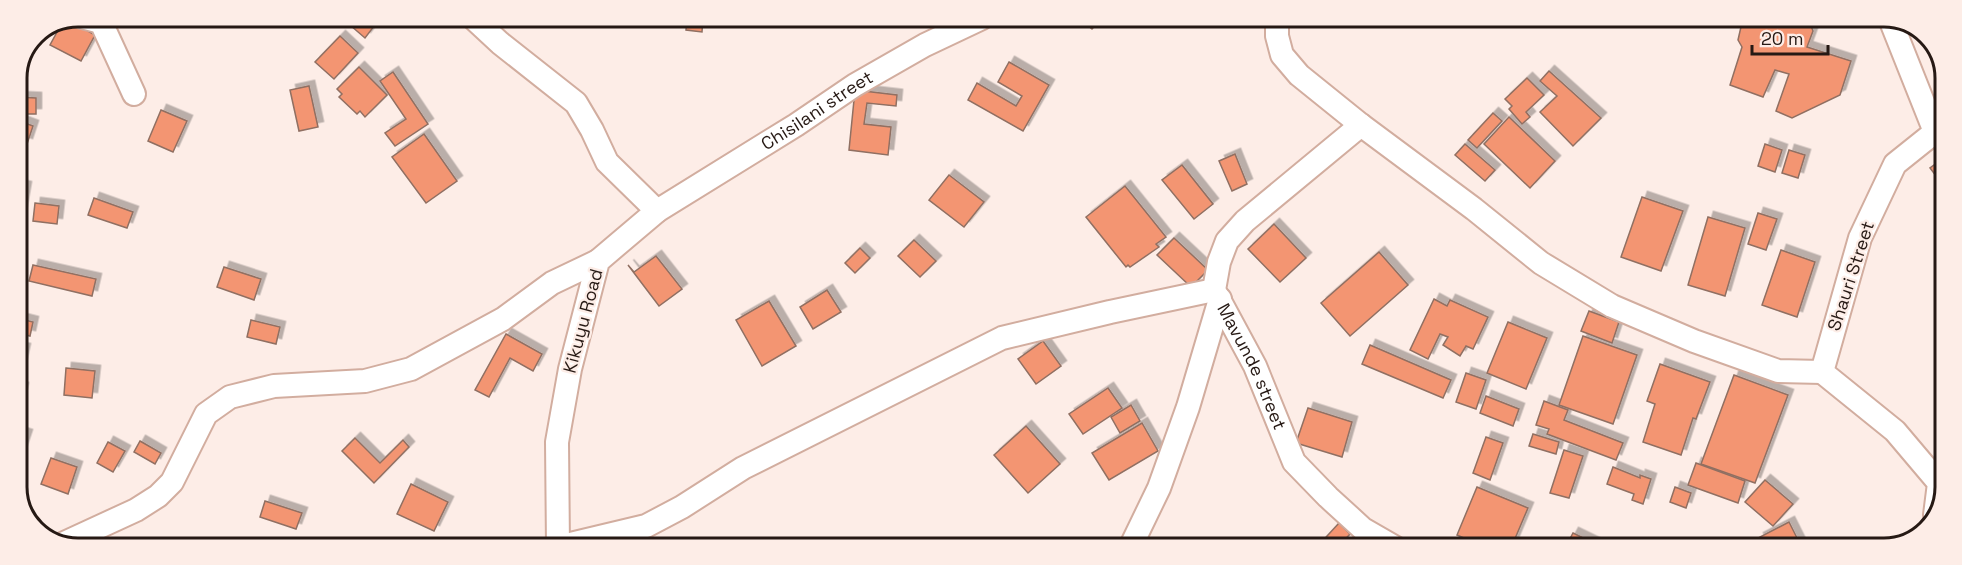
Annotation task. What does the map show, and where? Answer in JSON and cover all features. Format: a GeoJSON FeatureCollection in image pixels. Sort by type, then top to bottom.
{"type":"FeatureCollection","features":[{"type":"Feature","properties":{"kind":"street"},"geometry":{"type":"LineString","coordinates":[[103,27],[134,94]]}},
{"type":"Feature","properties":{"kind":"street"},"geometry":{"type":"LineString","coordinates":[[483,27],[576,103],[607,162],[657,211]]}},
{"type":"Feature","properties":{"kind":"street","name":"Chisilani street"},"geometry":{"type":"LineString","coordinates":[[657,211],[796,125],[855,85],[925,45],[963,27]]}},
{"type":"Feature","properties":{"kind":"street"},"geometry":{"type":"LineString","coordinates":[[1276,27],[1282,55],[1299,75],[1541,263],[1612,306],[1694,341],[1778,371],[1822,372],[1895,431],[1935,478]]}},
{"type":"Feature","properties":{"kind":"street","name":"Shauri Street"},"geometry":{"type":"LineString","coordinates":[[1895,29],[1935,119]]}},
{"type":"Feature","properties":{"kind":"street","name":"Mavunde street"},"geometry":{"type":"LineString","coordinates":[[1361,125],[1245,221],[1227,241],[1219,262],[1217,294],[1255,366],[1294,462],[1363,529],[1379,538]]}},
{"type":"Feature","properties":{"kind":"street","name":"Shauri Street"},"geometry":{"type":"LineString","coordinates":[[1822,372],[1860,238],[1895,164],[1935,134]]}},
{"type":"Feature","properties":{"kind":"street","name":"Kikuyu Road"},"geometry":{"type":"LineString","coordinates":[[558,538],[556,442],[570,369],[598,261],[657,211]]}},
{"type":"Feature","properties":{"kind":"street"},"geometry":{"type":"LineString","coordinates":[[76,538],[136,510],[158,496],[172,482],[206,414],[230,397],[274,386],[365,381],[411,369],[503,319],[552,283],[598,261]]}},
{"type":"Feature","properties":{"kind":"street"},"geometry":{"type":"LineString","coordinates":[[594,538],[646,525],[682,507],[743,468],[1002,338],[1110,312],[1217,294],[1188,407],[1159,488],[1135,538]]}},
{"type":"Feature","properties":{"kind":"building"},"geometry":{"type":"Polygon","coordinates":[[[81,27],[95,35],[81,61],[50,45],[57,32],[68,28],[81,27]]]}},
{"type":"Feature","properties":{"kind":"building"},"geometry":{"type":"Polygon","coordinates":[[[352,27],[373,27],[365,38],[352,27]]]}},
{"type":"Feature","properties":{"kind":"building"},"geometry":{"type":"Polygon","coordinates":[[[686,27],[702,27],[702,32],[686,30],[686,27]]]}},
{"type":"Feature","properties":{"kind":"building"},"geometry":{"type":"Polygon","coordinates":[[[1741,27],[1811,27],[1813,31],[1807,47],[1851,61],[1840,95],[1792,118],[1776,111],[1789,74],[1775,70],[1763,97],[1730,85],[1742,47],[1738,40],[1741,27]]]}},
{"type":"Feature","properties":{"kind":"building"},"geometry":{"type":"Polygon","coordinates":[[[340,36],[358,53],[334,79],[315,62],[340,36]]]}},
{"type":"Feature","properties":{"kind":"building"},"geometry":{"type":"Polygon","coordinates":[[[1009,62],[1049,85],[1023,131],[968,100],[977,83],[1016,106],[1022,96],[998,82],[1009,62]]]}},
{"type":"Feature","properties":{"kind":"building"},"geometry":{"type":"Polygon","coordinates":[[[359,67],[387,95],[365,117],[360,111],[357,114],[339,97],[342,94],[337,89],[359,67]]]}},
{"type":"Feature","properties":{"kind":"building"},"geometry":{"type":"Polygon","coordinates":[[[1549,71],[1601,118],[1573,146],[1540,112],[1557,96],[1540,81],[1549,71]]]}},
{"type":"Feature","properties":{"kind":"building"},"geometry":{"type":"Polygon","coordinates":[[[393,72],[428,124],[395,146],[385,133],[406,119],[380,81],[393,72]]]}},
{"type":"Feature","properties":{"kind":"building"},"geometry":{"type":"Polygon","coordinates":[[[1527,78],[1544,95],[1526,112],[1530,117],[1522,124],[1509,109],[1512,106],[1505,99],[1527,78]]]}},
{"type":"Feature","properties":{"kind":"building"},"geometry":{"type":"Polygon","coordinates":[[[309,86],[318,127],[299,131],[290,90],[309,86]]]}},
{"type":"Feature","properties":{"kind":"building"},"geometry":{"type":"Polygon","coordinates":[[[855,90],[897,95],[896,106],[867,103],[864,124],[891,127],[888,155],[849,150],[855,90]]]}},
{"type":"Feature","properties":{"kind":"building"},"geometry":{"type":"Polygon","coordinates":[[[27,98],[36,98],[36,114],[27,114],[27,98]]]}},
{"type":"Feature","properties":{"kind":"building"},"geometry":{"type":"Polygon","coordinates":[[[161,110],[187,121],[173,152],[148,141],[161,110]]]}},
{"type":"Feature","properties":{"kind":"building"},"geometry":{"type":"Polygon","coordinates":[[[1493,113],[1502,121],[1477,148],[1468,140],[1493,113]]]}},
{"type":"Feature","properties":{"kind":"building"},"geometry":{"type":"Polygon","coordinates":[[[1509,117],[1555,161],[1530,188],[1484,144],[1509,117]]]}},
{"type":"Feature","properties":{"kind":"building"},"geometry":{"type":"Polygon","coordinates":[[[27,124],[33,126],[27,144],[27,124]]]}},
{"type":"Feature","properties":{"kind":"building"},"geometry":{"type":"Polygon","coordinates":[[[424,134],[457,181],[426,203],[392,157],[424,134]]]}},
{"type":"Feature","properties":{"kind":"building"},"geometry":{"type":"Polygon","coordinates":[[[1465,144],[1495,170],[1485,181],[1455,155],[1465,144]]]}},
{"type":"Feature","properties":{"kind":"building"},"geometry":{"type":"Polygon","coordinates":[[[1765,144],[1782,150],[1775,172],[1758,166],[1765,144]]]}},
{"type":"Feature","properties":{"kind":"building"},"geometry":{"type":"Polygon","coordinates":[[[1789,150],[1805,155],[1798,178],[1782,173],[1789,150]]]}},
{"type":"Feature","properties":{"kind":"building"},"geometry":{"type":"Polygon","coordinates":[[[1235,154],[1247,184],[1232,191],[1219,161],[1235,154]]]}},
{"type":"Feature","properties":{"kind":"building"},"geometry":{"type":"Polygon","coordinates":[[[1935,164],[1935,175],[1930,168],[1935,164]]]}},
{"type":"Feature","properties":{"kind":"building"},"geometry":{"type":"Polygon","coordinates":[[[1182,165],[1213,204],[1194,219],[1162,180],[1182,165]]]}},
{"type":"Feature","properties":{"kind":"building"},"geometry":{"type":"Polygon","coordinates":[[[949,175],[984,202],[964,227],[929,200],[949,175]]]}},
{"type":"Feature","properties":{"kind":"building"},"geometry":{"type":"Polygon","coordinates":[[[1125,186],[1166,237],[1156,244],[1159,247],[1130,267],[1128,265],[1126,267],[1086,217],[1125,186]]]}},
{"type":"Feature","properties":{"kind":"building"},"geometry":{"type":"Polygon","coordinates":[[[1642,197],[1683,211],[1661,271],[1621,257],[1642,197]]]}},
{"type":"Feature","properties":{"kind":"building"},"geometry":{"type":"Polygon","coordinates":[[[94,198],[133,212],[127,228],[88,215],[94,198]]]}},
{"type":"Feature","properties":{"kind":"building"},"geometry":{"type":"Polygon","coordinates":[[[35,203],[59,206],[57,224],[33,221],[35,203]]]}},
{"type":"Feature","properties":{"kind":"building"},"geometry":{"type":"Polygon","coordinates":[[[1758,213],[1777,219],[1766,250],[1748,244],[1758,213]]]}},
{"type":"Feature","properties":{"kind":"building"},"geometry":{"type":"Polygon","coordinates":[[[1708,217],[1745,228],[1725,296],[1688,285],[1708,217]]]}},
{"type":"Feature","properties":{"kind":"building"},"geometry":{"type":"Polygon","coordinates":[[[1274,224],[1306,258],[1280,282],[1248,249],[1274,224]]]}},
{"type":"Feature","properties":{"kind":"building"},"geometry":{"type":"Polygon","coordinates":[[[1174,238],[1208,270],[1191,287],[1157,255],[1174,238]]]}},
{"type":"Feature","properties":{"kind":"building"},"geometry":{"type":"Polygon","coordinates":[[[914,240],[936,261],[920,277],[898,256],[914,240]]]}},
{"type":"Feature","properties":{"kind":"building"},"geometry":{"type":"Polygon","coordinates":[[[860,248],[870,258],[855,273],[845,263],[860,248]]]}},
{"type":"Feature","properties":{"kind":"building"},"geometry":{"type":"Polygon","coordinates":[[[1781,250],[1815,262],[1797,317],[1762,305],[1781,250]]]}},
{"type":"Feature","properties":{"kind":"building"},"geometry":{"type":"Polygon","coordinates":[[[1379,252],[1408,285],[1350,336],[1321,303],[1379,252]]]}},
{"type":"Feature","properties":{"kind":"building"},"geometry":{"type":"Polygon","coordinates":[[[656,256],[682,289],[659,306],[628,265],[634,272],[656,256]]]}},
{"type":"Feature","properties":{"kind":"building"},"geometry":{"type":"Polygon","coordinates":[[[33,265],[96,279],[92,296],[29,281],[33,265]]]}},
{"type":"Feature","properties":{"kind":"building"},"geometry":{"type":"Polygon","coordinates":[[[224,267],[261,279],[254,300],[217,287],[224,267]]]}},
{"type":"Feature","properties":{"kind":"building"},"geometry":{"type":"Polygon","coordinates":[[[827,290],[841,312],[813,329],[800,307],[827,290]]]}},
{"type":"Feature","properties":{"kind":"building"},"geometry":{"type":"Polygon","coordinates":[[[1434,299],[1447,306],[1450,300],[1488,317],[1473,349],[1466,346],[1460,356],[1443,345],[1448,337],[1440,334],[1428,359],[1410,350],[1434,299]]]}},
{"type":"Feature","properties":{"kind":"building"},"geometry":{"type":"Polygon","coordinates":[[[769,301],[796,346],[762,366],[736,320],[769,301]]]}},
{"type":"Feature","properties":{"kind":"building"},"geometry":{"type":"Polygon","coordinates":[[[1589,311],[1619,322],[1612,343],[1581,331],[1589,311]]]}},
{"type":"Feature","properties":{"kind":"building"},"geometry":{"type":"Polygon","coordinates":[[[27,320],[33,322],[30,336],[27,335],[27,320]]]}},
{"type":"Feature","properties":{"kind":"building"},"geometry":{"type":"Polygon","coordinates":[[[251,320],[280,327],[276,344],[247,337],[251,320]]]}},
{"type":"Feature","properties":{"kind":"building"},"geometry":{"type":"Polygon","coordinates":[[[1508,322],[1547,338],[1526,389],[1487,373],[1508,322]]]}},
{"type":"Feature","properties":{"kind":"building"},"geometry":{"type":"Polygon","coordinates":[[[506,334],[542,354],[533,371],[510,358],[489,397],[475,390],[506,334]]]}},
{"type":"Feature","properties":{"kind":"building"},"geometry":{"type":"Polygon","coordinates":[[[1583,336],[1637,355],[1613,424],[1559,405],[1583,336]]]}},
{"type":"Feature","properties":{"kind":"building"},"geometry":{"type":"Polygon","coordinates":[[[1043,341],[1061,366],[1036,384],[1018,359],[1043,341]]]}},
{"type":"Feature","properties":{"kind":"building"},"geometry":{"type":"Polygon","coordinates":[[[1370,345],[1451,380],[1443,398],[1362,364],[1370,345]]]}},
{"type":"Feature","properties":{"kind":"building"},"geometry":{"type":"Polygon","coordinates":[[[1660,364],[1710,382],[1696,419],[1693,418],[1681,455],[1643,442],[1655,404],[1647,401],[1660,364]]]}},
{"type":"Feature","properties":{"kind":"building"},"geometry":{"type":"Polygon","coordinates":[[[66,368],[95,371],[92,398],[64,395],[66,368]]]}},
{"type":"Feature","properties":{"kind":"building"},"geometry":{"type":"Polygon","coordinates":[[[1466,373],[1486,380],[1476,409],[1456,402],[1466,373]]]}},
{"type":"Feature","properties":{"kind":"building"},"geometry":{"type":"Polygon","coordinates":[[[1734,375],[1788,395],[1755,483],[1701,464],[1734,375]]]}},
{"type":"Feature","properties":{"kind":"building"},"geometry":{"type":"Polygon","coordinates":[[[1108,388],[1122,408],[1083,434],[1069,414],[1108,388]]]}},
{"type":"Feature","properties":{"kind":"building"},"geometry":{"type":"Polygon","coordinates":[[[1486,396],[1519,409],[1513,426],[1480,413],[1486,396]]]}},
{"type":"Feature","properties":{"kind":"building"},"geometry":{"type":"Polygon","coordinates":[[[1544,401],[1568,410],[1564,420],[1623,443],[1616,460],[1547,434],[1549,429],[1536,425],[1544,401]]]}},
{"type":"Feature","properties":{"kind":"building"},"geometry":{"type":"Polygon","coordinates":[[[1131,405],[1140,421],[1120,433],[1111,417],[1131,405]]]}},
{"type":"Feature","properties":{"kind":"building"},"geometry":{"type":"Polygon","coordinates":[[[1308,408],[1352,422],[1342,457],[1296,443],[1308,408]]]}},
{"type":"Feature","properties":{"kind":"building"},"geometry":{"type":"Polygon","coordinates":[[[1142,423],[1158,451],[1109,480],[1092,453],[1142,423]]]}},
{"type":"Feature","properties":{"kind":"building"},"geometry":{"type":"Polygon","coordinates":[[[1026,426],[1060,464],[1028,493],[994,455],[1026,426]]]}},
{"type":"Feature","properties":{"kind":"building"},"geometry":{"type":"Polygon","coordinates":[[[1533,434],[1559,442],[1556,454],[1529,446],[1533,434]]]}},
{"type":"Feature","properties":{"kind":"building"},"geometry":{"type":"Polygon","coordinates":[[[1486,437],[1503,443],[1490,480],[1473,473],[1486,437]]]}},
{"type":"Feature","properties":{"kind":"building"},"geometry":{"type":"Polygon","coordinates":[[[355,438],[380,463],[403,440],[409,447],[374,483],[342,451],[355,438]]]}},
{"type":"Feature","properties":{"kind":"building"},"geometry":{"type":"Polygon","coordinates":[[[140,441],[161,453],[155,464],[134,452],[140,441]]]}},
{"type":"Feature","properties":{"kind":"building"},"geometry":{"type":"Polygon","coordinates":[[[108,442],[125,451],[113,472],[97,463],[108,442]]]}},
{"type":"Feature","properties":{"kind":"building"},"geometry":{"type":"Polygon","coordinates":[[[1564,450],[1583,456],[1569,498],[1550,493],[1564,450]]]}},
{"type":"Feature","properties":{"kind":"building"},"geometry":{"type":"Polygon","coordinates":[[[51,458],[77,467],[68,494],[41,484],[51,458]]]}},
{"type":"Feature","properties":{"kind":"building"},"geometry":{"type":"Polygon","coordinates":[[[1696,463],[1745,481],[1738,503],[1688,485],[1696,463]]]}},
{"type":"Feature","properties":{"kind":"building"},"geometry":{"type":"Polygon","coordinates":[[[1613,467],[1640,478],[1640,475],[1651,479],[1643,504],[1632,500],[1634,494],[1607,484],[1613,467]]]}},
{"type":"Feature","properties":{"kind":"building"},"geometry":{"type":"Polygon","coordinates":[[[1765,480],[1793,504],[1773,526],[1745,502],[1765,480]]]}},
{"type":"Feature","properties":{"kind":"building"},"geometry":{"type":"Polygon","coordinates":[[[411,484],[448,502],[434,531],[397,514],[411,484]]]}},
{"type":"Feature","properties":{"kind":"building"},"geometry":{"type":"Polygon","coordinates":[[[1477,487],[1528,508],[1515,538],[1464,538],[1457,535],[1477,487]]]}},
{"type":"Feature","properties":{"kind":"building"},"geometry":{"type":"Polygon","coordinates":[[[1675,487],[1691,493],[1686,508],[1670,502],[1675,487]]]}},
{"type":"Feature","properties":{"kind":"building"},"geometry":{"type":"Polygon","coordinates":[[[265,501],[302,513],[296,529],[260,517],[265,501]]]}},
{"type":"Feature","properties":{"kind":"building"},"geometry":{"type":"Polygon","coordinates":[[[1789,522],[1797,538],[1758,538],[1789,522]]]}},
{"type":"Feature","properties":{"kind":"building"},"geometry":{"type":"Polygon","coordinates":[[[1339,523],[1350,534],[1346,538],[1325,538],[1339,523]]]}},
{"type":"Feature","properties":{"kind":"building"},"geometry":{"type":"Polygon","coordinates":[[[1573,533],[1583,538],[1570,538],[1573,533]]]}}]}
